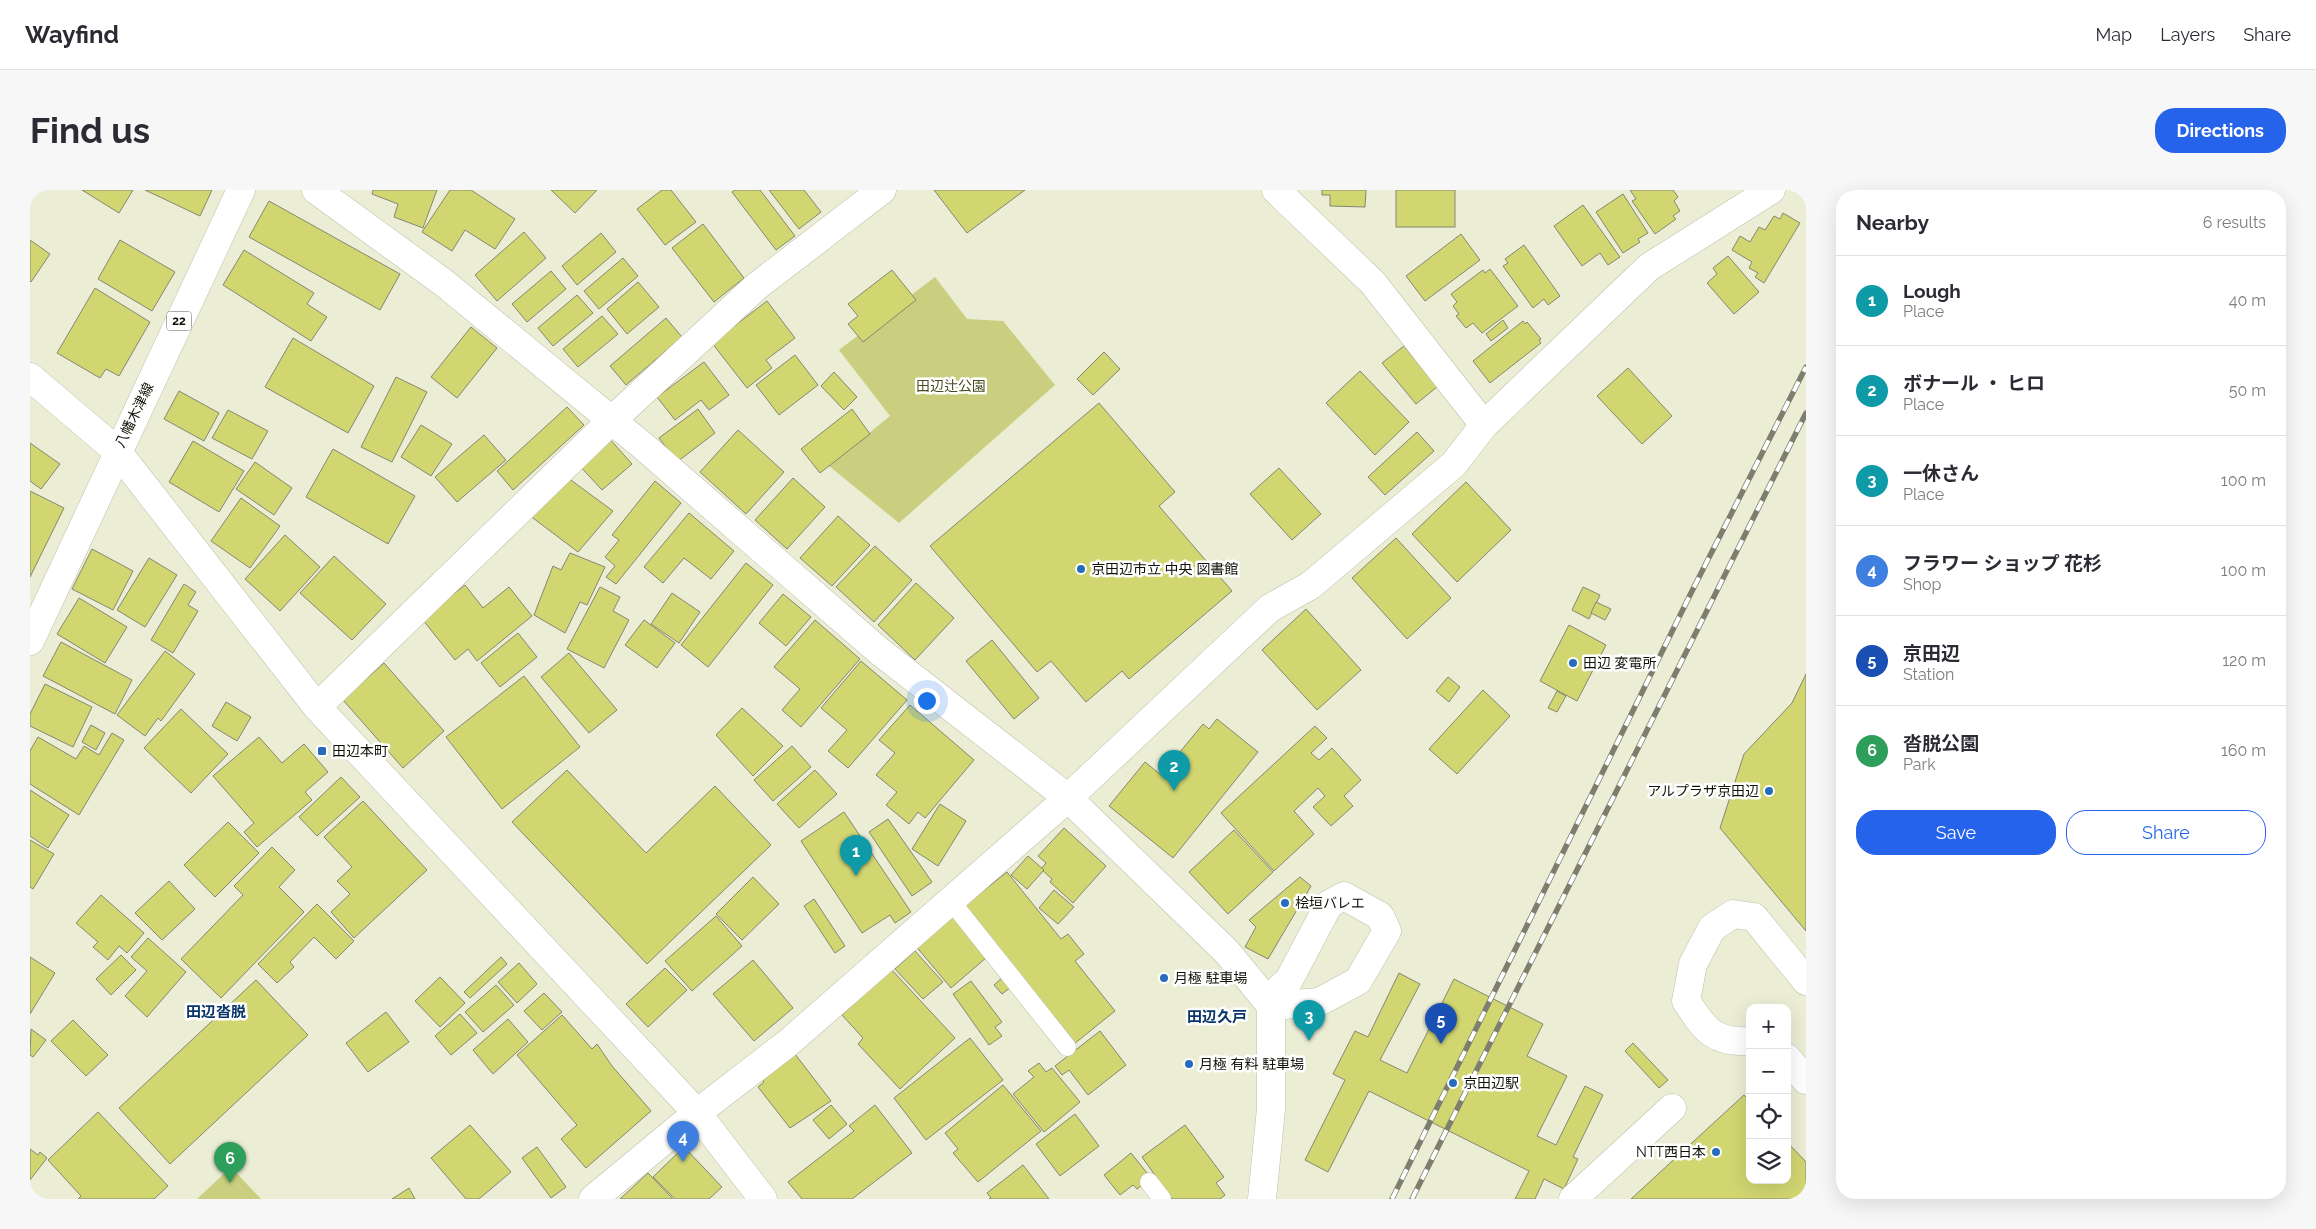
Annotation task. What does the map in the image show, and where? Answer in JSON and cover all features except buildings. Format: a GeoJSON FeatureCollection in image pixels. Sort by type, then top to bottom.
{"type":"FeatureCollection","features":[{"type":"Feature","properties":{"kind":"street","name":"八幡木津線"},"geometry":{"type":"LineString","coordinates":[[30,641],[240,190]]}},
{"type":"Feature","properties":{"kind":"street"},"geometry":{"type":"LineString","coordinates":[[316,190],[444,282],[642,446],[879,651],[1068,798],[1227,952],[1269,1003],[1271,1109],[1262,1199]]}},
{"type":"Feature","properties":{"kind":"street"},"geometry":{"type":"LineString","coordinates":[[317,707],[611,421],[757,286],[882,190]]}},
{"type":"Feature","properties":{"kind":"street"},"geometry":{"type":"LineString","coordinates":[[1276,190],[1373,283],[1484,425]]}},
{"type":"Feature","properties":{"kind":"street"},"geometry":{"type":"LineString","coordinates":[[593,1199],[697,1113],[788,1043],[1068,798],[1270,608],[1311,585],[1454,464],[1484,425],[1649,267],[1771,190]]}},
{"type":"Feature","properties":{"kind":"street"},"geometry":{"type":"LineString","coordinates":[[30,378],[117,451],[317,707],[697,1113],[763,1199]]}},
{"type":"Feature","properties":{"kind":"street"},"geometry":{"type":"LineString","coordinates":[[1746,1041],[1731,1042],[1706,1031],[1686,1001],[1693,964],[1712,928],[1733,914],[1754,917],[1806,982]]}},
{"type":"Feature","properties":{"kind":"street"},"geometry":{"type":"LineString","coordinates":[[1791,1063],[1806,1080]]}},
{"type":"Feature","properties":{"kind":"street"},"geometry":{"type":"LineString","coordinates":[[1573,1199],[1672,1108]]}},
{"type":"Feature","properties":{"kind":"lane"},"geometry":{"type":"LineString","coordinates":[[951,900],[1067,1047]]}},
{"type":"Feature","properties":{"kind":"lane"},"geometry":{"type":"LineString","coordinates":[[1149,1182],[1162,1199]]}},
{"type":"Feature","properties":{"kind":"green space","name":"田辺辻公園"},"geometry":{"type":"Polygon","coordinates":[[[935,277],[967,319],[1003,321],[1055,385],[899,523],[829,466],[890,416],[839,350],[935,277]]]}},
{"type":"Feature","properties":{"kind":"green space"},"geometry":{"type":"Polygon","coordinates":[[[231,1167],[261,1199],[197,1199],[231,1167]]]}},
{"type":"Feature","properties":{"kind":"railway"},"geometry":{"type":"LineString","coordinates":[[1392,1199],[1694,587],[1806,367]]}},
{"type":"Feature","properties":{"kind":"railway"},"geometry":{"type":"LineString","coordinates":[[1412,1199],[1806,413]]}},
{"type":"Feature","properties":{"kind":"place","name":"京田辺市立 中央 図書館"},"geometry":{"type":"Point","coordinates":[1081,569]}},
{"type":"Feature","properties":{"kind":"place","name":"田辺 変電所"},"geometry":{"type":"Point","coordinates":[1573,663]}},
{"type":"Feature","properties":{"kind":"place","name":"田辺本町"},"geometry":{"type":"Point","coordinates":[322,751]}},
{"type":"Feature","properties":{"kind":"place","name":"ボナール ・ ヒロ"},"geometry":{"type":"Point","coordinates":[1174,791]}},
{"type":"Feature","properties":{"kind":"place","name":"アルプラザ京田辺"},"geometry":{"type":"Point","coordinates":[1769,791]}},
{"type":"Feature","properties":{"kind":"place","name":"Lough"},"geometry":{"type":"Point","coordinates":[856,876]}},
{"type":"Feature","properties":{"kind":"place","name":"桧垣バレエ"},"geometry":{"type":"Point","coordinates":[1285,903]}},
{"type":"Feature","properties":{"kind":"place","name":"月極 駐車場"},"geometry":{"type":"Point","coordinates":[1164,978]}},
{"type":"Feature","properties":{"kind":"place","name":"一休さん"},"geometry":{"type":"Point","coordinates":[1309,1041]}},
{"type":"Feature","properties":{"kind":"place","name":"京田辺"},"geometry":{"type":"Point","coordinates":[1441,1044]}},
{"type":"Feature","properties":{"kind":"place","name":"月極 有料 駐車場"},"geometry":{"type":"Point","coordinates":[1189,1064]}},
{"type":"Feature","properties":{"kind":"place","name":"京田辺駅"},"geometry":{"type":"Point","coordinates":[1453,1083]}},
{"type":"Feature","properties":{"kind":"place","name":"NTT西日本"},"geometry":{"type":"Point","coordinates":[1716,1152]}},
{"type":"Feature","properties":{"kind":"place","name":"フラワー ショップ 花杉"},"geometry":{"type":"Point","coordinates":[683,1162]}},
{"type":"Feature","properties":{"kind":"place","name":"沓脱公園"},"geometry":{"type":"Point","coordinates":[230,1183]}},
{"type":"Feature","properties":{"kind":"district","name":"田辺沓脱"},"geometry":{"type":"Point","coordinates":[216,1012]}},
{"type":"Feature","properties":{"kind":"district","name":"田辺久戸"},"geometry":{"type":"Point","coordinates":[1217,1017]}}]}
